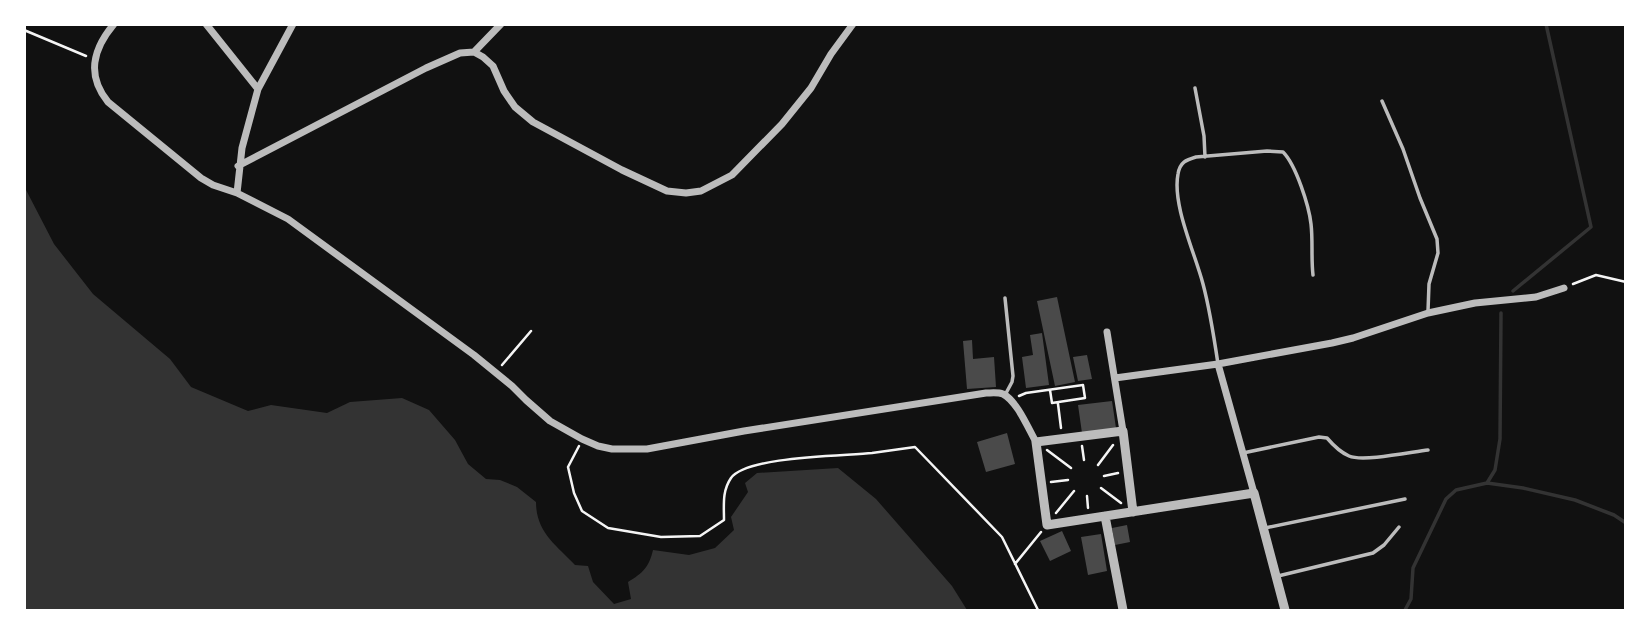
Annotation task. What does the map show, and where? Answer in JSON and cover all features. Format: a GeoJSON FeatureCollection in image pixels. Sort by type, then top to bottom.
{"type":"FeatureCollection","features":[{"type":"Feature","properties":{"kind":"street"},"geometry":{"type":"LineString","coordinates":[[114,24],[99,46],[94,59],[99,91],[107,102],[201,178],[288,219],[464,347],[550,421],[582,439],[611,449],[647,449],[744,431],[999,393],[1005,395],[1018,408],[1036,442],[1047,525],[1254,493]]}},
{"type":"Feature","properties":{"kind":"street"},"geometry":{"type":"LineString","coordinates":[[206,24],[258,89]]}},
{"type":"Feature","properties":{"kind":"street"},"geometry":{"type":"LineString","coordinates":[[237,193],[242,148],[258,89],[293,24]]}},
{"type":"Feature","properties":{"kind":"street"},"geometry":{"type":"LineString","coordinates":[[474,52],[501,24]]}},
{"type":"Feature","properties":{"kind":"street"},"geometry":{"type":"LineString","coordinates":[[239,166],[426,68],[460,53],[474,52],[493,66],[504,91],[515,107],[533,122],[667,191],[701,191],[732,175],[782,124],[811,88],[853,24]]}},
{"type":"Feature","properties":{"kind":"street"},"geometry":{"type":"LineString","coordinates":[[1115,378],[1332,343],[1428,313],[1475,303],[1536,297],[1564,288]]}},
{"type":"Feature","properties":{"kind":"street"},"geometry":{"type":"LineString","coordinates":[[1107,332],[1133,512]]}},
{"type":"Feature","properties":{"kind":"street"},"geometry":{"type":"LineString","coordinates":[[1218,363],[1285,611]]}},
{"type":"Feature","properties":{"kind":"street"},"geometry":{"type":"LineString","coordinates":[[1036,442],[1123,431]]}},
{"type":"Feature","properties":{"kind":"street"},"geometry":{"type":"LineString","coordinates":[[1105,516],[1123,611]]}},
{"type":"Feature","properties":{"kind":"lane"},"geometry":{"type":"LineString","coordinates":[[1195,88],[1205,157]]}},
{"type":"Feature","properties":{"kind":"lane"},"geometry":{"type":"LineString","coordinates":[[1382,101],[1437,239],[1438,253],[1429,284],[1428,313]]}},
{"type":"Feature","properties":{"kind":"lane"},"geometry":{"type":"LineString","coordinates":[[1218,363],[1204,287],[1179,204],[1177,189],[1181,164],[1196,157],[1283,152],[1293,165],[1311,223],[1313,275]]}},
{"type":"Feature","properties":{"kind":"lane"},"geometry":{"type":"LineString","coordinates":[[1005,298],[1013,376],[1005,395]]}},
{"type":"Feature","properties":{"kind":"lane"},"geometry":{"type":"LineString","coordinates":[[1243,453],[1319,437],[1327,438],[1350,457],[1363,458],[1428,450]]}},
{"type":"Feature","properties":{"kind":"lane"},"geometry":{"type":"LineString","coordinates":[[1263,528],[1405,499]]}},
{"type":"Feature","properties":{"kind":"lane"},"geometry":{"type":"LineString","coordinates":[[1276,576],[1373,553],[1384,545],[1399,527]]}},
{"type":"Feature","properties":{"kind":"path"},"geometry":{"type":"LineString","coordinates":[[24,30],[94,59]]}},
{"type":"Feature","properties":{"kind":"path"},"geometry":{"type":"LineString","coordinates":[[1564,288],[1595,275],[1626,282]]}},
{"type":"Feature","properties":{"kind":"path"},"geometry":{"type":"LineString","coordinates":[[496,372],[531,331]]}},
{"type":"Feature","properties":{"kind":"path"},"geometry":{"type":"LineString","coordinates":[[1026,393],[1083,385],[1085,398],[1052,403],[1050,390]]}},
{"type":"Feature","properties":{"kind":"path"},"geometry":{"type":"LineString","coordinates":[[1058,402],[1063,439]]}},
{"type":"Feature","properties":{"kind":"path"},"geometry":{"type":"LineString","coordinates":[[1098,465],[1123,431]]}},
{"type":"Feature","properties":{"kind":"path"},"geometry":{"type":"LineString","coordinates":[[1080,436],[1084,460]]}},
{"type":"Feature","properties":{"kind":"path"},"geometry":{"type":"LineString","coordinates":[[582,439],[569,467],[574,493],[582,511],[608,527],[661,537],[700,536],[724,520],[724,491],[732,476],[750,468],[774,461],[915,447],[1002,537],[1038,611]]}},
{"type":"Feature","properties":{"kind":"path"},"geometry":{"type":"LineString","coordinates":[[1036,442],[1071,468]]}},
{"type":"Feature","properties":{"kind":"path"},"geometry":{"type":"LineString","coordinates":[[1104,476],[1128,472]]}},
{"type":"Feature","properties":{"kind":"path"},"geometry":{"type":"LineString","coordinates":[[1041,483],[1068,480]]}},
{"type":"Feature","properties":{"kind":"path"},"geometry":{"type":"LineString","coordinates":[[1101,488],[1133,512]]}},
{"type":"Feature","properties":{"kind":"path"},"geometry":{"type":"LineString","coordinates":[[1015,564],[1074,491]]}},
{"type":"Feature","properties":{"kind":"shaded area"},"geometry":{"type":"Polygon","coordinates":[[[24,186],[54,244],[93,294],[170,359],[191,387],[248,411],[271,405],[327,413],[350,402],[402,398],[429,410],[455,440],[468,464],[486,479],[500,480],[517,487],[536,502],[539,522],[548,537],[575,565],[588,566],[593,582],[614,604],[631,599],[628,582],[645,569],[653,550],[689,555],[715,548],[734,530],[731,517],[748,492],[745,483],[757,473],[838,468],[876,499],[952,586],[967,610],[25,610],[24,186]]]}},
{"type":"Feature","properties":{"kind":"building"},"geometry":{"type":"Polygon","coordinates":[[[1057,297],[1075,382],[1055,386],[1037,301],[1057,297]]]}},
{"type":"Feature","properties":{"kind":"building"},"geometry":{"type":"Polygon","coordinates":[[[1042,333],[1049,385],[1026,388],[1022,357],[1033,355],[1030,335],[1042,333]]]}},
{"type":"Feature","properties":{"kind":"building"},"geometry":{"type":"Polygon","coordinates":[[[972,340],[973,359],[994,357],[996,387],[967,389],[963,341],[972,340]]]}},
{"type":"Feature","properties":{"kind":"building"},"geometry":{"type":"Polygon","coordinates":[[[1087,355],[1092,379],[1078,381],[1073,357],[1087,355]]]}},
{"type":"Feature","properties":{"kind":"building"},"geometry":{"type":"Polygon","coordinates":[[[1112,401],[1116,428],[1082,433],[1078,405],[1112,401]]]}},
{"type":"Feature","properties":{"kind":"building"},"geometry":{"type":"Polygon","coordinates":[[[1007,433],[1015,464],[986,472],[977,442],[1007,433]]]}},
{"type":"Feature","properties":{"kind":"building"},"geometry":{"type":"Polygon","coordinates":[[[1127,525],[1130,542],[1115,545],[1112,528],[1127,525]]]}},
{"type":"Feature","properties":{"kind":"building"},"geometry":{"type":"Polygon","coordinates":[[[1062,531],[1071,551],[1050,561],[1040,541],[1062,531]]]}},
{"type":"Feature","properties":{"kind":"building"},"geometry":{"type":"Polygon","coordinates":[[[1101,534],[1107,571],[1088,575],[1081,537],[1101,534]]]}},
{"type":"Feature","properties":{"kind":"waterway"},"geometry":{"type":"LineString","coordinates":[[1513,291],[1591,227],[1546,24]]}},
{"type":"Feature","properties":{"kind":"waterway"},"geometry":{"type":"LineString","coordinates":[[1487,483],[1495,470],[1500,439],[1501,313]]}},
{"type":"Feature","properties":{"kind":"waterway"},"geometry":{"type":"LineString","coordinates":[[1405,610],[1411,599],[1413,568],[1446,499],[1456,490],[1487,483],[1523,488],[1575,500],[1614,515],[1626,523]]}}]}
